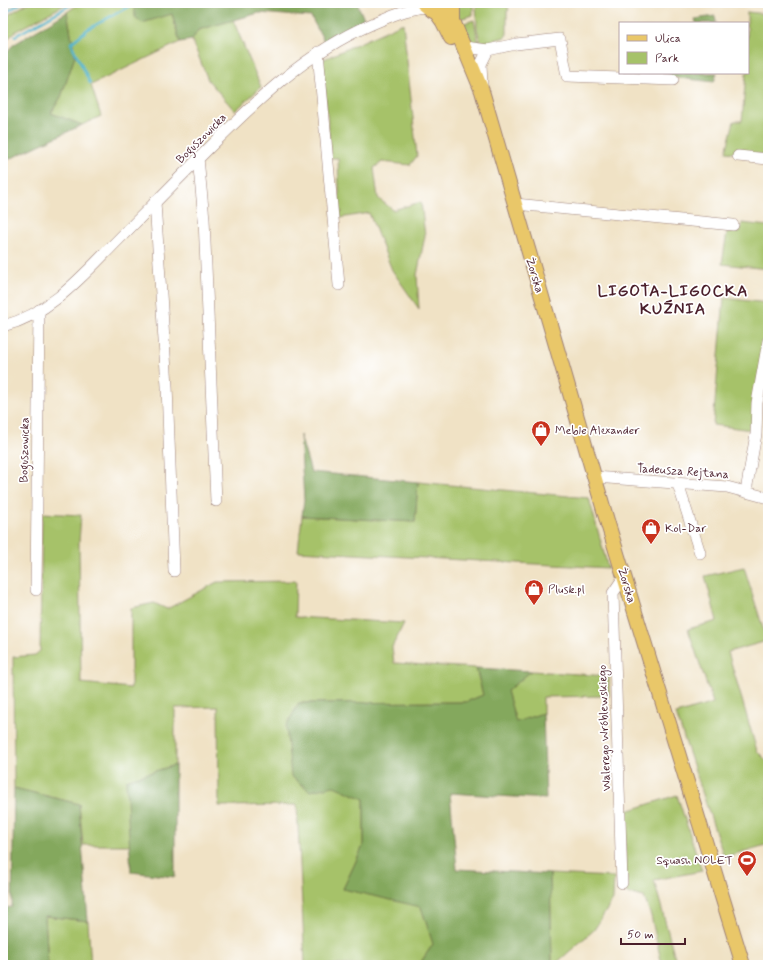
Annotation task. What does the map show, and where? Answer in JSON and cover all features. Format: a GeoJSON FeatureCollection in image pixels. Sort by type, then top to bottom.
{"type":"FeatureCollection","features":[{"type":"Feature","properties":{"kind":"main road"},"geometry":{"type":"LineString","coordinates":[[428,7],[446,11],[455,5]]}},
{"type":"Feature","properties":{"kind":"main road","name":"Żorska"},"geometry":{"type":"LineString","coordinates":[[455,5],[453,20],[482,91],[624,576],[693,795],[743,965]]}},
{"type":"Feature","properties":{"kind":"main road","name":"Żorska"},"geometry":{"type":"LineString","coordinates":[[428,7],[443,22],[453,41],[496,142]]}},
{"type":"Feature","properties":{"kind":"street","name":"Boguszowicka"},"geometry":{"type":"LineString","coordinates":[[402,11],[411,3]]}},
{"type":"Feature","properties":{"kind":"street","name":"Boguszowicka"},"geometry":{"type":"LineString","coordinates":[[3,326],[14,323],[52,303],[82,277],[198,158],[234,123],[292,71],[318,52],[353,32],[402,11],[428,7]]}},
{"type":"Feature","properties":{"kind":"street"},"geometry":{"type":"LineString","coordinates":[[465,47],[488,50],[516,44],[560,39],[567,76],[673,80]]}},
{"type":"Feature","properties":{"kind":"street","name":"Żorska"},"geometry":{"type":"LineString","coordinates":[[482,91],[481,64],[488,50]]}},
{"type":"Feature","properties":{"kind":"street"},"geometry":{"type":"LineString","coordinates":[[318,52],[339,285]]}},
{"type":"Feature","properties":{"kind":"street"},"geometry":{"type":"LineString","coordinates":[[738,156],[768,159]]}},
{"type":"Feature","properties":{"kind":"street"},"geometry":{"type":"LineString","coordinates":[[198,158],[204,219],[216,501]]}},
{"type":"Feature","properties":{"kind":"street"},"geometry":{"type":"LineString","coordinates":[[155,202],[167,386],[174,571]]}},
{"type":"Feature","properties":{"kind":"street"},"geometry":{"type":"LineString","coordinates":[[515,204],[734,225]]}},
{"type":"Feature","properties":{"kind":"street","name":"Boguszowicka"},"geometry":{"type":"LineString","coordinates":[[36,590],[39,310]]}},
{"type":"Feature","properties":{"kind":"street"},"geometry":{"type":"LineString","coordinates":[[746,491],[756,434],[757,403],[768,341]]}},
{"type":"Feature","properties":{"kind":"street","name":"Tadeusza Rejtana"},"geometry":{"type":"LineString","coordinates":[[595,477],[727,487],[768,498]]}},
{"type":"Feature","properties":{"kind":"street"},"geometry":{"type":"LineString","coordinates":[[678,484],[700,553]]}},
{"type":"Feature","properties":{"kind":"street","name":"Walerego Wróblewskiego"},"geometry":{"type":"LineString","coordinates":[[622,883],[612,593],[624,576]]}},
{"type":"Feature","properties":{"kind":"green space"},"geometry":{"type":"Polygon","coordinates":[[[28,3],[68,3],[16,31],[3,44],[3,18],[28,3]]]}},
{"type":"Feature","properties":{"kind":"green space"},"geometry":{"type":"Polygon","coordinates":[[[80,3],[134,3],[172,14],[180,42],[91,85],[101,116],[82,125],[51,113],[61,97],[75,56],[67,12],[80,3]]]}},
{"type":"Feature","properties":{"kind":"green space"},"geometry":{"type":"Polygon","coordinates":[[[134,3],[357,3],[364,19],[324,41],[311,17],[259,13],[198,30],[192,40],[180,42],[172,14],[142,23],[135,17],[134,3]]]}},
{"type":"Feature","properties":{"kind":"green space"},"geometry":{"type":"Polygon","coordinates":[[[460,3],[473,3],[473,15],[456,20],[455,12],[460,3]]]}},
{"type":"Feature","properties":{"kind":"green space"},"geometry":{"type":"Polygon","coordinates":[[[476,3],[506,3],[509,10],[507,11],[507,34],[505,37],[481,44],[477,29],[476,3]]]}},
{"type":"Feature","properties":{"kind":"green space"},"geometry":{"type":"Polygon","coordinates":[[[67,12],[75,56],[61,97],[51,113],[82,125],[3,162],[3,56],[13,45],[67,12]]]}},
{"type":"Feature","properties":{"kind":"green space"},"geometry":{"type":"Polygon","coordinates":[[[747,12],[768,14],[768,114],[766,124],[768,125],[768,156],[726,152],[734,121],[742,121],[746,74],[749,74],[749,22],[747,22],[747,12]]]}},
{"type":"Feature","properties":{"kind":"green space"},"geometry":{"type":"Polygon","coordinates":[[[715,16],[716,22],[696,22],[695,19],[715,16]]]}},
{"type":"Feature","properties":{"kind":"green space"},"geometry":{"type":"Polygon","coordinates":[[[233,20],[261,87],[235,111],[208,80],[192,40],[198,30],[233,20]]]}},
{"type":"Feature","properties":{"kind":"green space"},"geometry":{"type":"Polygon","coordinates":[[[474,20],[479,46],[468,42],[458,25],[474,20]]]}},
{"type":"Feature","properties":{"kind":"green space"},"geometry":{"type":"Polygon","coordinates":[[[403,23],[417,156],[410,165],[382,162],[374,168],[378,198],[393,210],[421,202],[425,236],[417,275],[419,309],[392,270],[369,213],[340,218],[338,158],[331,158],[322,60],[403,23]]]}},
{"type":"Feature","properties":{"kind":"green space"},"geometry":{"type":"Polygon","coordinates":[[[670,74],[717,74],[714,82],[670,77],[670,74]]]}},
{"type":"Feature","properties":{"kind":"green space"},"geometry":{"type":"Polygon","coordinates":[[[742,223],[768,226],[768,269],[722,264],[727,232],[740,232],[742,223]]]}},
{"type":"Feature","properties":{"kind":"green space"},"geometry":{"type":"Polygon","coordinates":[[[724,298],[768,303],[768,323],[752,430],[713,425],[724,298]]]}},
{"type":"Feature","properties":{"kind":"green space"},"geometry":{"type":"Polygon","coordinates":[[[300,435],[311,472],[418,482],[415,522],[302,516],[304,500],[300,435]]]}},
{"type":"Feature","properties":{"kind":"green space"},"geometry":{"type":"Polygon","coordinates":[[[418,482],[589,498],[608,568],[298,551],[302,516],[415,522],[418,482]]]}},
{"type":"Feature","properties":{"kind":"green space"},"geometry":{"type":"Polygon","coordinates":[[[42,513],[81,515],[79,542],[81,683],[131,688],[131,608],[154,603],[167,609],[217,582],[296,581],[295,617],[404,623],[392,647],[394,663],[476,668],[483,695],[466,702],[299,703],[310,791],[334,785],[364,799],[364,844],[343,889],[421,906],[433,944],[419,965],[305,965],[297,805],[219,806],[218,707],[175,708],[175,765],[127,780],[131,845],[83,845],[79,804],[14,788],[13,657],[35,655],[40,651],[42,513]]]}},
{"type":"Feature","properties":{"kind":"green space"},"geometry":{"type":"Polygon","coordinates":[[[744,567],[767,641],[728,652],[757,751],[768,762],[768,850],[766,845],[724,857],[676,714],[713,703],[688,629],[717,621],[705,576],[744,567]]]}},
{"type":"Feature","properties":{"kind":"green space"},"geometry":{"type":"Polygon","coordinates":[[[476,668],[531,671],[507,691],[516,722],[543,713],[546,799],[450,793],[457,869],[550,874],[552,963],[549,965],[419,965],[433,944],[421,907],[343,889],[364,844],[364,799],[334,786],[310,791],[291,776],[286,726],[299,703],[466,702],[483,695],[476,668]]]}},
{"type":"Feature","properties":{"kind":"green space"},"geometry":{"type":"Polygon","coordinates":[[[531,671],[609,676],[609,696],[543,697],[543,713],[516,722],[507,691],[531,671]]]}},
{"type":"Feature","properties":{"kind":"green space"},"geometry":{"type":"Polygon","coordinates":[[[175,765],[175,877],[131,872],[126,780],[175,765]]]}},
{"type":"Feature","properties":{"kind":"green space"},"geometry":{"type":"Polygon","coordinates":[[[14,788],[79,804],[88,921],[45,916],[48,965],[3,965],[3,908],[12,907],[14,788]]]}},
{"type":"Feature","properties":{"kind":"green space"},"geometry":{"type":"Polygon","coordinates":[[[677,795],[702,871],[654,880],[677,965],[662,965],[651,916],[644,897],[626,893],[624,812],[677,795]]]}},
{"type":"Feature","properties":{"kind":"green space"},"geometry":{"type":"Polygon","coordinates":[[[550,874],[614,877],[613,900],[594,930],[554,965],[552,963],[550,874]]]}},
{"type":"Feature","properties":{"kind":"green space"},"geometry":{"type":"Polygon","coordinates":[[[45,916],[88,921],[91,965],[48,965],[45,916]]]}},
{"type":"Feature","properties":{"kind":"waterway"},"geometry":{"type":"LineString","coordinates":[[3,14],[21,3]]}},
{"type":"Feature","properties":{"kind":"waterway"},"geometry":{"type":"LineString","coordinates":[[15,36],[74,3]]}},
{"type":"Feature","properties":{"kind":"waterway"},"geometry":{"type":"LineString","coordinates":[[90,83],[71,43],[88,29],[135,3]]}},
{"type":"Feature","properties":{"kind":"waterway"},"geometry":{"type":"LineString","coordinates":[[288,3],[291,8]]}},
{"type":"Feature","properties":{"kind":"waterway"},"geometry":{"type":"LineString","coordinates":[[3,50],[6,46]]}},
{"type":"Feature","properties":{"kind":"place","name":"Meble Alexander"},"geometry":{"type":"Point","coordinates":[541,447]}},
{"type":"Feature","properties":{"kind":"place","name":"Kol-Dar"},"geometry":{"type":"Point","coordinates":[651,545]}},
{"type":"Feature","properties":{"kind":"place","name":"Plusk.pl"},"geometry":{"type":"Point","coordinates":[534,606]}},
{"type":"Feature","properties":{"kind":"place","name":"Squash NOLET"},"geometry":{"type":"Point","coordinates":[747,877]}},
{"type":"Feature","properties":{"kind":"district","name":"LIGOTA-LIGOCKA KUŹNIA"},"geometry":{"type":"Point","coordinates":[673,299]}}]}
